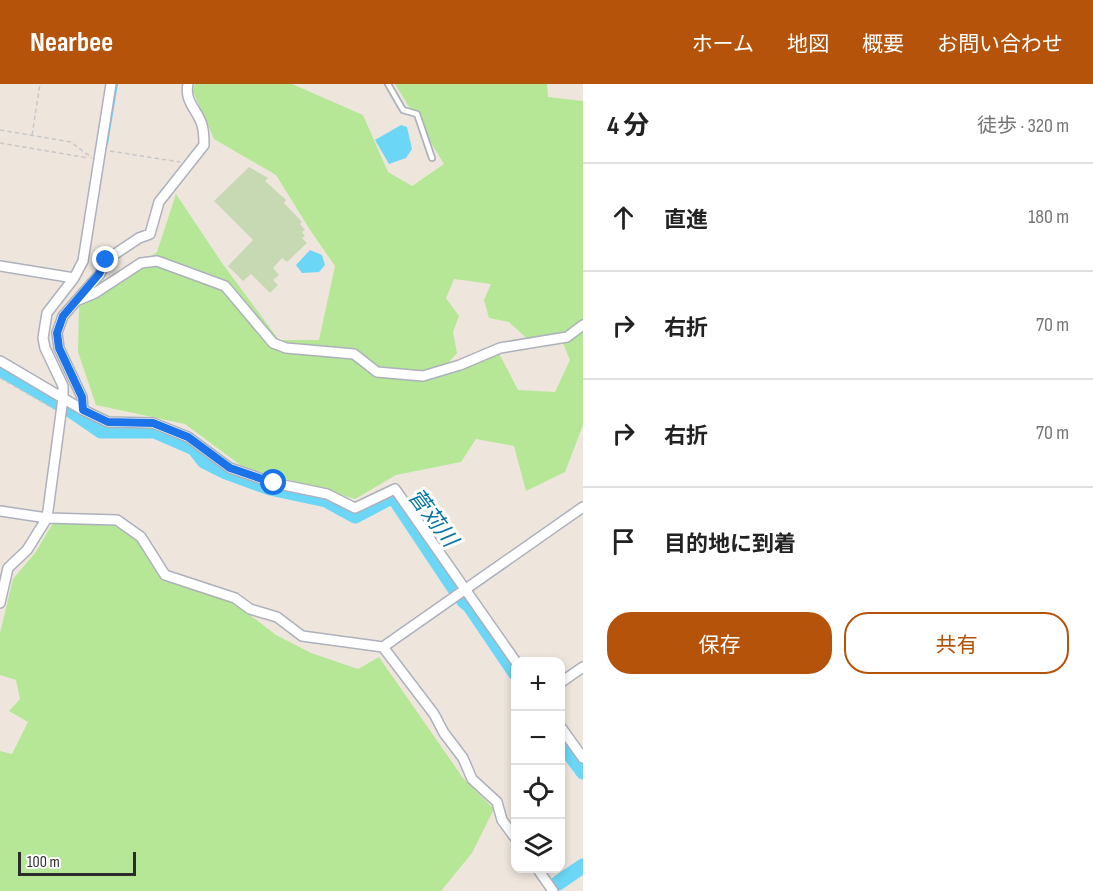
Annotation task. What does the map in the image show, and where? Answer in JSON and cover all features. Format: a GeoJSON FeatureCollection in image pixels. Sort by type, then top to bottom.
{"type":"FeatureCollection","features":[{"type":"Feature","properties":{"kind":"street"},"geometry":{"type":"LineString","coordinates":[[0,603],[8,568],[27,550],[47,518],[63,386],[45,348],[43,338],[47,313],[74,278],[83,261],[111,84]]}},
{"type":"Feature","properties":{"kind":"street"},"geometry":{"type":"LineString","coordinates":[[83,410],[82,397],[59,348],[57,333],[63,316],[99,274],[106,260],[139,238],[150,234],[159,202],[204,145],[202,124],[190,104],[188,84]]}},
{"type":"Feature","properties":{"kind":"street"},"geometry":{"type":"LineString","coordinates":[[76,301],[95,293],[141,263],[157,261],[225,286],[273,343],[286,348],[354,354],[377,372],[423,376],[501,348],[567,337],[583,325]]}},
{"type":"Feature","properties":{"kind":"street"},"geometry":{"type":"LineString","coordinates":[[0,266],[74,278]]}},
{"type":"Feature","properties":{"kind":"street"},"geometry":{"type":"LineString","coordinates":[[0,361],[83,410],[108,422],[153,423],[188,437],[230,468],[274,483],[327,494],[355,508],[395,489],[512,657]]}},
{"type":"Feature","properties":{"kind":"street"},"geometry":{"type":"LineString","coordinates":[[0,511],[47,518],[117,520],[141,537],[165,575],[235,598],[250,609],[277,617],[302,636],[383,647],[583,507]]}},
{"type":"Feature","properties":{"kind":"street"},"geometry":{"type":"LineString","coordinates":[[383,647],[464,758],[472,779],[497,802],[502,820],[511,832]]}},
{"type":"Feature","properties":{"kind":"street"},"geometry":{"type":"LineString","coordinates":[[565,680],[583,667]]}},
{"type":"Feature","properties":{"kind":"street"},"geometry":{"type":"LineString","coordinates":[[565,732],[583,758]]}},
{"type":"Feature","properties":{"kind":"street"},"geometry":{"type":"LineString","coordinates":[[540,873],[553,891]]}},
{"type":"Feature","properties":{"kind":"lane"},"geometry":{"type":"LineString","coordinates":[[388,84],[404,110],[417,114],[432,159]]}},
{"type":"Feature","properties":{"kind":"path"},"geometry":{"type":"LineString","coordinates":[[31,136],[40,84]]}},
{"type":"Feature","properties":{"kind":"path"},"geometry":{"type":"LineString","coordinates":[[0,130],[71,142],[92,159],[0,143]]}},
{"type":"Feature","properties":{"kind":"path"},"geometry":{"type":"LineString","coordinates":[[101,149],[189,164]]}},
{"type":"Feature","properties":{"kind":"path"},"geometry":{"type":"LineString","coordinates":[[0,378],[61,413]]}},
{"type":"Feature","properties":{"kind":"green space"},"geometry":{"type":"Polygon","coordinates":[[[195,84],[292,84],[363,115],[388,172],[412,186],[444,164],[395,84],[547,84],[548,97],[583,101],[583,425],[565,472],[526,491],[514,446],[476,439],[461,462],[396,475],[355,499],[243,467],[185,424],[96,405],[78,352],[79,307],[157,252],[176,194],[222,263],[279,340],[319,340],[335,266],[276,175],[214,139],[193,91],[195,84]],[[454,279],[446,298],[459,316],[453,332],[457,353],[448,363],[453,373],[499,353],[518,390],[555,392],[570,360],[562,341],[534,345],[509,322],[489,318],[484,300],[491,284],[454,279]]]}},
{"type":"Feature","properties":{"kind":"green space"},"geometry":{"type":"Polygon","coordinates":[[[249,167],[268,178],[265,181],[286,200],[284,203],[302,222],[300,224],[305,230],[302,232],[305,236],[302,238],[307,243],[287,262],[282,258],[273,268],[279,275],[273,280],[278,285],[270,293],[251,274],[243,281],[228,266],[253,240],[214,201],[249,167]]]}},
{"type":"Feature","properties":{"kind":"green space"},"geometry":{"type":"Polygon","coordinates":[[[53,523],[113,525],[138,541],[161,580],[233,602],[276,635],[311,653],[358,669],[379,657],[463,778],[494,809],[472,853],[441,891],[0,891],[0,751],[12,754],[28,722],[9,711],[20,699],[16,680],[0,675],[0,633],[13,579],[35,553],[53,523]]]}},
{"type":"Feature","properties":{"kind":"water"},"geometry":{"type":"Polygon","coordinates":[[[401,125],[407,127],[412,149],[406,158],[389,164],[375,140],[401,125]]]}},
{"type":"Feature","properties":{"kind":"water"},"geometry":{"type":"Polygon","coordinates":[[[310,250],[322,255],[325,265],[319,272],[302,273],[296,265],[310,250]]]}},
{"type":"Feature","properties":{"kind":"waterway"},"geometry":{"type":"LineString","coordinates":[[107,144],[117,84]]}},
{"type":"Feature","properties":{"kind":"waterway","name":"菅苅川"},"geometry":{"type":"LineString","coordinates":[[0,369],[60,404]]}},
{"type":"Feature","properties":{"kind":"waterway","name":"菅苅川"},"geometry":{"type":"LineString","coordinates":[[69,409],[101,431],[155,431],[194,448],[204,461],[226,472],[270,488],[326,500],[355,516],[393,496],[455,589]]}},
{"type":"Feature","properties":{"kind":"waterway","name":"菅苅川"},"geometry":{"type":"LineString","coordinates":[[463,600],[470,606],[511,667]]}},
{"type":"Feature","properties":{"kind":"waterway","name":"菅苅川"},"geometry":{"type":"LineString","coordinates":[[565,749],[583,772]]}},
{"type":"Feature","properties":{"kind":"waterway","name":"菅苅川"},"geometry":{"type":"LineString","coordinates":[[558,883],[583,866]]}},
{"type":"Feature","properties":{"kind":"route"},"geometry":{"type":"LineString","coordinates":[[106,260],[99,274],[63,316],[57,333],[59,348],[82,397],[83,410],[108,422],[153,423],[188,437],[230,468],[274,483]]}}]}
